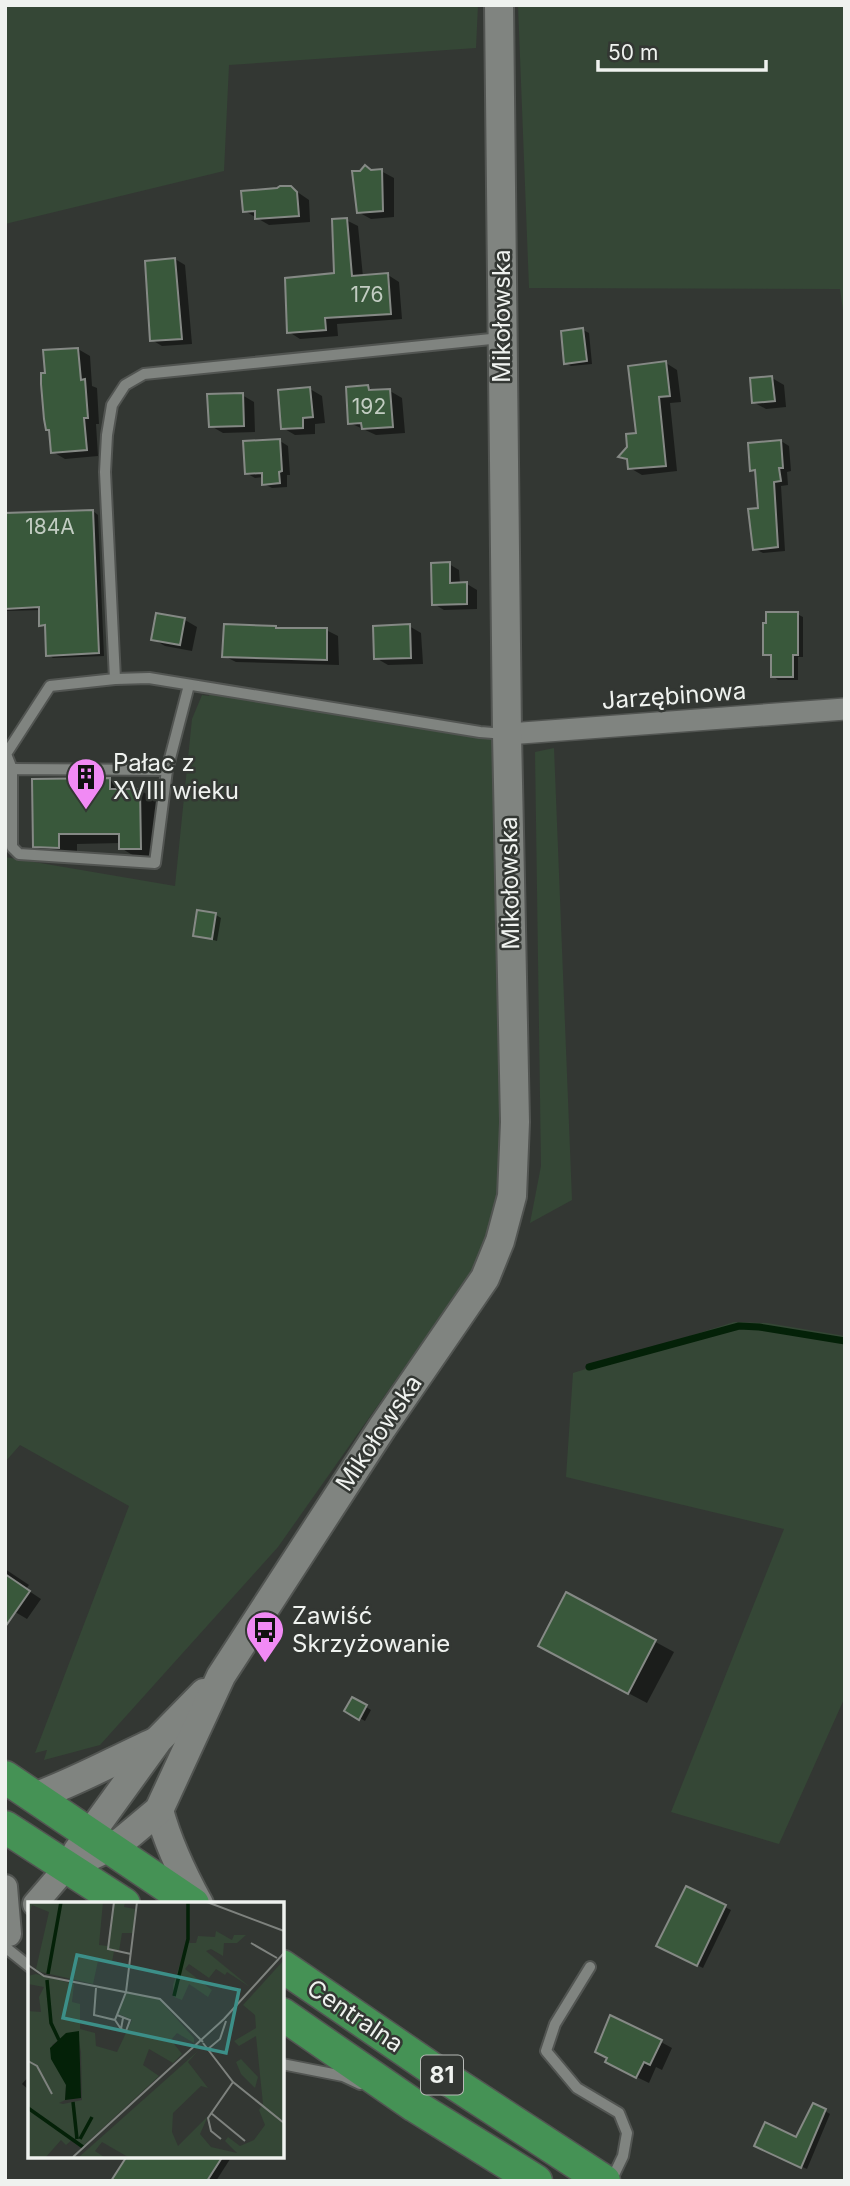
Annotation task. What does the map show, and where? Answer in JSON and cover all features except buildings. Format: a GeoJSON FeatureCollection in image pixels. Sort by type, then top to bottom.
{"type":"FeatureCollection","features":[{"type":"Feature","properties":{"kind":"main road","name":"Mikołowska"},"geometry":{"type":"LineString","coordinates":[[99,1841],[139,1828],[159,1810],[221,1676],[382,1428],[485,1278],[500,1241],[512,1196],[516,1122],[507,734],[499,5]]}},
{"type":"Feature","properties":{"kind":"main road","name":"Mikołowska"},"geometry":{"type":"LineString","coordinates":[[66,1868],[99,1841],[158,1740],[221,1676]]}},
{"type":"Feature","properties":{"kind":"main road"},"geometry":{"type":"LineString","coordinates":[[34,1797],[72,1783],[158,1740]]}},
{"type":"Feature","properties":{"kind":"main road"},"geometry":{"type":"LineString","coordinates":[[5,1777],[190,1902]]}},
{"type":"Feature","properties":{"kind":"main road"},"geometry":{"type":"LineString","coordinates":[[159,1810],[175,1861],[198,1902]]}},
{"type":"Feature","properties":{"kind":"main road"},"geometry":{"type":"LineString","coordinates":[[5,1827],[121,1902]]}},
{"type":"Feature","properties":{"kind":"main road","name":"Centralna"},"geometry":{"type":"LineString","coordinates":[[284,1967],[604,2181]]}},
{"type":"Feature","properties":{"kind":"main road","name":"Centralna"},"geometry":{"type":"LineString","coordinates":[[284,2015],[415,2106],[536,2181]]}},
{"type":"Feature","properties":{"kind":"street","name":"Jarzębinowa"},"geometry":{"type":"LineString","coordinates":[[507,734],[845,709]]}},
{"type":"Feature","properties":{"kind":"street"},"geometry":{"type":"LineString","coordinates":[[37,1902],[66,1868]]}},
{"type":"Feature","properties":{"kind":"street"},"geometry":{"type":"LineString","coordinates":[[5,1887],[7,1940]]}},
{"type":"Feature","properties":{"kind":"street"},"geometry":{"type":"LineString","coordinates":[[7,1940],[28,1913]]}},
{"type":"Feature","properties":{"kind":"lane"},"geometry":{"type":"LineString","coordinates":[[116,679],[105,472],[112,405],[125,385],[144,373],[502,338]]}},
{"type":"Feature","properties":{"kind":"lane"},"geometry":{"type":"LineString","coordinates":[[189,685],[167,770],[155,863],[19,854],[12,846],[12,769],[6,754],[50,686],[149,678],[480,732],[507,734]]}},
{"type":"Feature","properties":{"kind":"lane"},"geometry":{"type":"LineString","coordinates":[[12,769],[167,770]]}},
{"type":"Feature","properties":{"kind":"lane"},"geometry":{"type":"LineString","coordinates":[[7,1940],[28,1965]]}},
{"type":"Feature","properties":{"kind":"lane"},"geometry":{"type":"LineString","coordinates":[[590,1967],[555,2024],[546,2051],[577,2088],[619,2113],[626,2133],[623,2156],[611,2181]]}},
{"type":"Feature","properties":{"kind":"lane"},"geometry":{"type":"LineString","coordinates":[[284,2064],[343,2077],[415,2106]]}},
{"type":"Feature","properties":{"kind":"green space"},"geometry":{"type":"Polygon","coordinates":[[[5,5],[478,5],[476,48],[229,65],[224,171],[5,224],[5,5]]]}},
{"type":"Feature","properties":{"kind":"green space"},"geometry":{"type":"Polygon","coordinates":[[[518,5],[845,5],[845,326],[840,289],[529,288],[518,5]]]}},
{"type":"Feature","properties":{"kind":"green space"},"geometry":{"type":"Polygon","coordinates":[[[211,682],[518,733],[507,1185],[471,1273],[278,1547],[100,1745],[44,1760],[47,1750],[35,1753],[129,1506],[20,1445],[5,1462],[5,857],[175,886],[192,719],[202,695],[209,696],[211,682]]]}},
{"type":"Feature","properties":{"kind":"green space"},"geometry":{"type":"Polygon","coordinates":[[[554,748],[572,1200],[530,1223],[541,1166],[535,752],[554,748]]]}},
{"type":"Feature","properties":{"kind":"green space"},"geometry":{"type":"Polygon","coordinates":[[[734,1322],[767,1323],[845,1336],[845,1697],[779,1844],[671,1812],[784,1529],[566,1477],[573,1373],[734,1322]]]}},
{"type":"Feature","properties":{"kind":"waterway"},"geometry":{"type":"LineString","coordinates":[[589,1367],[739,1326],[845,1341]]}},
{"type":"Feature","properties":{"kind":"place","name":"Pałac z XVIII wieku"},"geometry":{"type":"Point","coordinates":[86,811]}},
{"type":"Feature","properties":{"kind":"place","name":"Zawiść Skrzyżowanie"},"geometry":{"type":"Point","coordinates":[265,1664]}}]}
